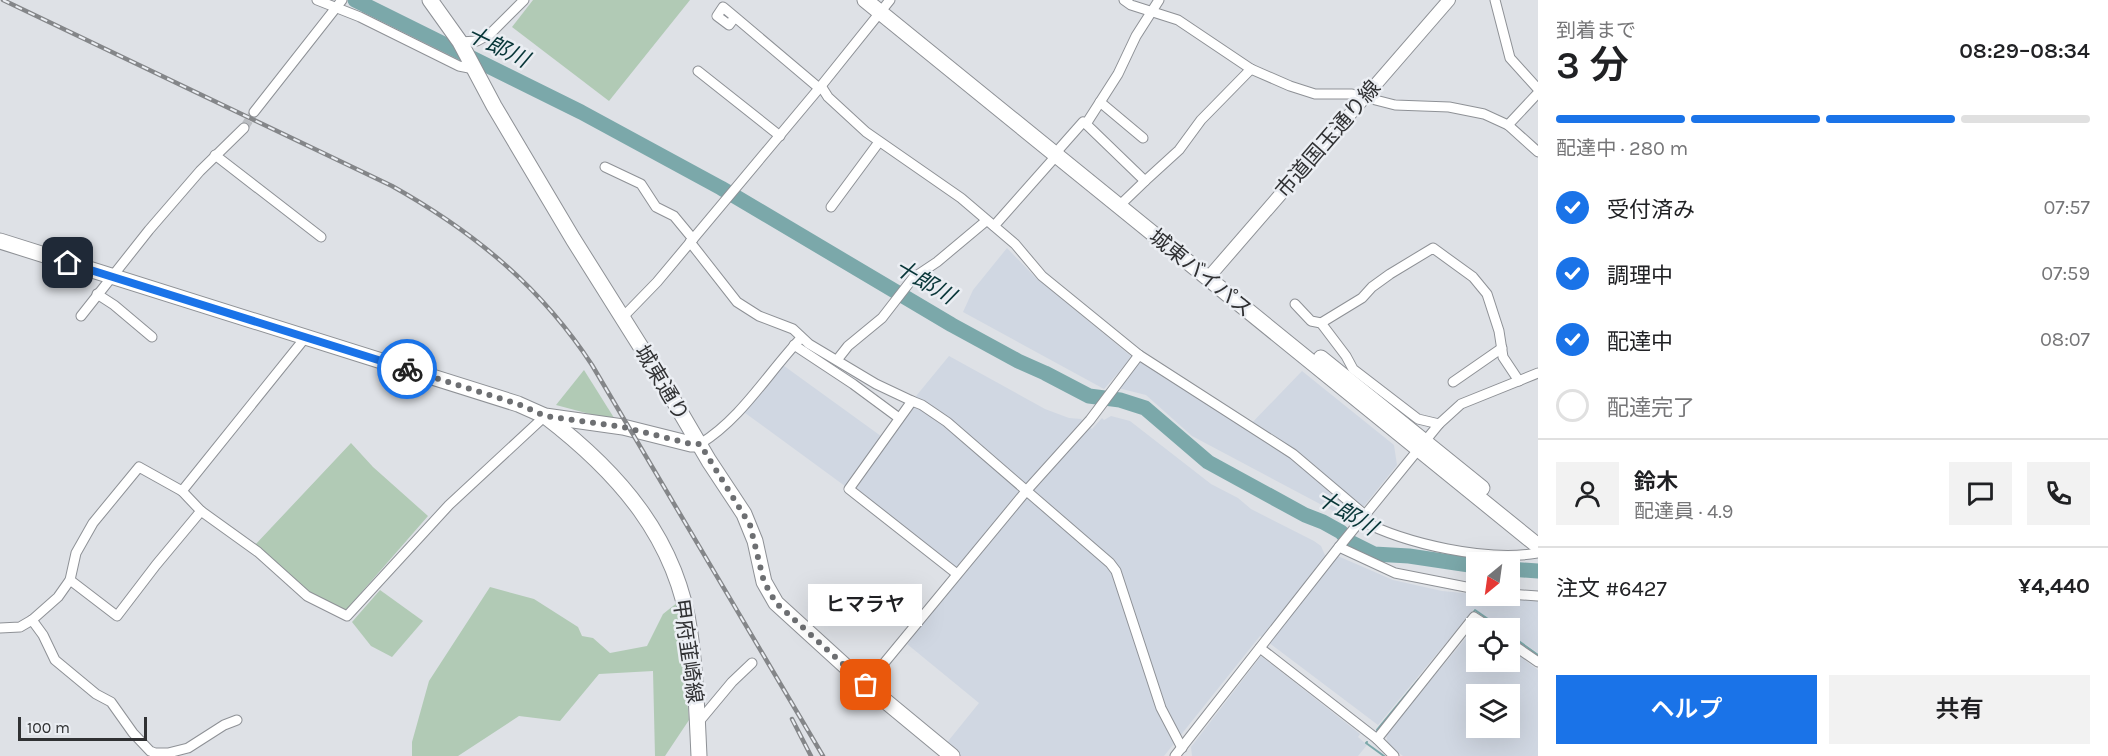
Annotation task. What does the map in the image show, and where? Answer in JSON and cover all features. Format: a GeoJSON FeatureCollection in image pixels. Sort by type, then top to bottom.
{"type":"FeatureCollection","features":[{"type":"Feature","properties":{"kind":"main road","name":"城東通り"},"geometry":{"type":"LineString","coordinates":[[430,0],[460,42],[494,106],[747,519],[764,582],[776,603],[866,685],[952,756]]}},
{"type":"Feature","properties":{"kind":"main road","name":"城東バイパス"},"geometry":{"type":"LineString","coordinates":[[865,0],[883,5],[1058,152],[1420,445],[1538,546]]}},
{"type":"Feature","properties":{"kind":"main road"},"geometry":{"type":"LineString","coordinates":[[0,241],[518,404],[545,416],[623,427],[691,444],[700,444]]}},
{"type":"Feature","properties":{"kind":"main road","name":"甲府韮崎線"},"geometry":{"type":"LineString","coordinates":[[545,416],[597,458],[610,472],[638,506],[664,550],[679,586],[690,633],[699,756]]}},
{"type":"Feature","properties":{"kind":"main road","name":"城東バイパス"},"geometry":{"type":"LineString","coordinates":[[1420,445],[1538,533]]}},
{"type":"Feature","properties":{"kind":"street"},"geometry":{"type":"LineString","coordinates":[[317,0],[339,4],[360,17],[459,66],[474,69]]}},
{"type":"Feature","properties":{"kind":"street"},"geometry":{"type":"LineString","coordinates":[[460,42],[477,41],[490,34],[524,0]]}},
{"type":"Feature","properties":{"kind":"street"},"geometry":{"type":"LineString","coordinates":[[1124,0],[1131,5],[1178,20],[1251,69],[1290,86],[1315,94],[1352,94],[1395,105],[1449,107],[1484,114],[1508,125],[1538,152]]}},
{"type":"Feature","properties":{"kind":"street"},"geometry":{"type":"LineString","coordinates":[[1086,124],[1118,74],[1159,0]]}},
{"type":"Feature","properties":{"kind":"street","name":"市道国玉通り線"},"geometry":{"type":"LineString","coordinates":[[1211,275],[1449,0]]}},
{"type":"Feature","properties":{"kind":"street"},"geometry":{"type":"LineString","coordinates":[[1496,1],[1510,58],[1538,91],[1508,125]]}},
{"type":"Feature","properties":{"kind":"street"},"geometry":{"type":"LineString","coordinates":[[254,112],[339,4]]}},
{"type":"Feature","properties":{"kind":"street"},"geometry":{"type":"LineString","coordinates":[[622,318],[657,282],[780,136],[883,5]]}},
{"type":"Feature","properties":{"kind":"street"},"geometry":{"type":"LineString","coordinates":[[735,17],[820,87],[839,108],[879,142],[961,198],[1015,244],[1042,276],[1139,355],[1293,454],[1361,520],[1389,533],[1436,546],[1500,554],[1538,553]]}},
{"type":"Feature","properties":{"kind":"street"},"geometry":{"type":"LineString","coordinates":[[1122,203],[1179,150],[1201,120],[1251,69]]}},
{"type":"Feature","properties":{"kind":"street"},"geometry":{"type":"LineString","coordinates":[[698,71],[780,136]]}},
{"type":"Feature","properties":{"kind":"street"},"geometry":{"type":"LineString","coordinates":[[1100,102],[1143,138]]}},
{"type":"Feature","properties":{"kind":"street"},"geometry":{"type":"LineString","coordinates":[[837,360],[848,346],[882,318],[913,278],[990,223],[1058,152],[1083,122],[1145,181]]}},
{"type":"Feature","properties":{"kind":"street"},"geometry":{"type":"LineString","coordinates":[[81,316],[149,230],[215,155],[244,128]]}},
{"type":"Feature","properties":{"kind":"street"},"geometry":{"type":"LineString","coordinates":[[831,207],[879,142]]}},
{"type":"Feature","properties":{"kind":"street"},"geometry":{"type":"LineString","coordinates":[[215,155],[321,237]]}},
{"type":"Feature","properties":{"kind":"street"},"geometry":{"type":"LineString","coordinates":[[605,167],[640,184],[656,207],[674,216],[737,302],[759,316],[793,329],[797,342],[899,418]]}},
{"type":"Feature","properties":{"kind":"street"},"geometry":{"type":"LineString","coordinates":[[1321,323],[1362,298],[1372,287],[1433,248],[1473,277],[1487,294],[1499,331],[1503,357],[1520,381]]}},
{"type":"Feature","properties":{"kind":"street"},"geometry":{"type":"LineString","coordinates":[[98,294],[152,337]]}},
{"type":"Feature","properties":{"kind":"street"},"geometry":{"type":"LineString","coordinates":[[1294,304],[1311,321],[1321,323],[1347,356],[1353,369],[1418,419],[1439,424]]}},
{"type":"Feature","properties":{"kind":"street"},"geometry":{"type":"LineString","coordinates":[[182,491],[305,338]]}},
{"type":"Feature","properties":{"kind":"street"},"geometry":{"type":"LineString","coordinates":[[797,342],[837,360],[876,384],[922,405],[947,422],[1110,563],[1116,571],[1161,708],[1182,748]]}},
{"type":"Feature","properties":{"kind":"street"},"geometry":{"type":"LineString","coordinates":[[700,444],[720,431],[741,410],[797,342]]}},
{"type":"Feature","properties":{"kind":"street"},"geometry":{"type":"LineString","coordinates":[[1453,382],[1502,348]]}},
{"type":"Feature","properties":{"kind":"street"},"geometry":{"type":"LineString","coordinates":[[866,685],[1027,490],[1090,420],[1139,355]]}},
{"type":"Feature","properties":{"kind":"street"},"geometry":{"type":"LineString","coordinates":[[1175,756],[1420,445],[1439,424],[1461,404],[1538,373]]}},
{"type":"Feature","properties":{"kind":"street"},"geometry":{"type":"LineString","coordinates":[[912,401],[849,489],[957,574]]}},
{"type":"Feature","properties":{"kind":"street"},"geometry":{"type":"LineString","coordinates":[[0,628],[20,627],[54,601],[70,580],[76,553],[93,523],[139,467],[182,491],[201,511],[258,552],[307,596],[347,616],[449,505],[545,416]]}},
{"type":"Feature","properties":{"kind":"street"},"geometry":{"type":"LineString","coordinates":[[70,580],[117,616],[201,511]]}},
{"type":"Feature","properties":{"kind":"street"},"geometry":{"type":"LineString","coordinates":[[1339,547],[1395,573],[1466,587]]}},
{"type":"Feature","properties":{"kind":"street"},"geometry":{"type":"LineString","coordinates":[[1520,595],[1538,596]]}},
{"type":"Feature","properties":{"kind":"street"},"geometry":{"type":"LineString","coordinates":[[32,620],[43,635],[55,660],[96,694],[111,702],[133,733],[150,751],[168,753],[188,748],[224,725],[237,720]]}},
{"type":"Feature","properties":{"kind":"street"},"geometry":{"type":"LineString","coordinates":[[1377,739],[1466,627]]}},
{"type":"Feature","properties":{"kind":"street"},"geometry":{"type":"LineString","coordinates":[[1260,648],[1377,739],[1384,749],[1394,756]]}},
{"type":"Feature","properties":{"kind":"street"},"geometry":{"type":"LineString","coordinates":[[1520,650],[1538,662]]}},
{"type":"Feature","properties":{"kind":"street"},"geometry":{"type":"LineString","coordinates":[[697,724],[732,682],[752,663]]}},
{"type":"Feature","properties":{"kind":"shaded area"},"geometry":{"type":"Polygon","coordinates":[[[1007,248],[1034,276],[1132,357],[1104,389],[963,312],[973,290],[1007,248]]]}},
{"type":"Feature","properties":{"kind":"shaded area"},"geometry":{"type":"Polygon","coordinates":[[[949,356],[1045,409],[1069,418],[1081,419],[1092,429],[1102,418],[1104,420],[1111,416],[1130,421],[1211,484],[1238,498],[1251,509],[1314,541],[1321,546],[1325,555],[1340,557],[1393,580],[1442,591],[1466,593],[1466,606],[1520,606],[1520,598],[1538,600],[1538,653],[1520,641],[1520,618],[1488,618],[1474,609],[1378,725],[1260,636],[1164,756],[959,756],[945,745],[979,703],[907,644],[957,573],[849,489],[741,410],[780,363],[885,439],[912,401],[949,356]]]}},
{"type":"Feature","properties":{"kind":"shaded area"},"geometry":{"type":"Polygon","coordinates":[[[1140,359],[1247,428],[1302,371],[1394,445],[1397,465],[1352,521],[1192,436],[1146,395],[1118,388],[1140,359]]]}},
{"type":"Feature","properties":{"kind":"shaded area"},"geometry":{"type":"Polygon","coordinates":[[[1466,638],[1466,672],[1520,672],[1520,656],[1538,670],[1538,756],[1403,756],[1388,745],[1386,734],[1466,638]]]}},
{"type":"Feature","properties":{"kind":"shaded area"},"geometry":{"type":"Polygon","coordinates":[[[1261,656],[1360,734],[1358,737],[1367,745],[1358,756],[1192,756],[1191,747],[1261,656]]]}},
{"type":"Feature","properties":{"kind":"green space"},"geometry":{"type":"Polygon","coordinates":[[[533,0],[690,0],[609,101],[512,27],[533,0]]]}},
{"type":"Feature","properties":{"kind":"green space"},"geometry":{"type":"Polygon","coordinates":[[[584,370],[616,421],[556,405],[584,370]]]}},
{"type":"Feature","properties":{"kind":"green space"},"geometry":{"type":"Polygon","coordinates":[[[351,443],[373,467],[428,516],[346,610],[334,607],[309,593],[255,545],[351,443]]]}},
{"type":"Feature","properties":{"kind":"green space"},"geometry":{"type":"Polygon","coordinates":[[[490,587],[534,599],[578,627],[582,636],[593,638],[610,653],[647,646],[663,614],[678,602],[689,720],[665,756],[655,756],[653,671],[599,674],[560,721],[519,716],[458,756],[412,756],[412,742],[429,681],[490,587]]]}},
{"type":"Feature","properties":{"kind":"green space"},"geometry":{"type":"Polygon","coordinates":[[[380,590],[423,621],[392,657],[371,646],[352,622],[380,590]]]}},
{"type":"Feature","properties":{"kind":"waterway","name":"十郎川"},"geometry":{"type":"LineString","coordinates":[[355,0],[581,112],[721,188],[952,325],[1018,361],[1089,396],[1120,400],[1145,408],[1208,462],[1341,532],[1350,542],[1374,554],[1409,556],[1466,565]]}},
{"type":"Feature","properties":{"kind":"waterway","name":"十郎川"},"geometry":{"type":"LineString","coordinates":[[1520,570],[1538,571]]}},
{"type":"Feature","properties":{"kind":"waterway"},"geometry":{"type":"LineString","coordinates":[[1472,614],[1475,610],[1487,618]]}},
{"type":"Feature","properties":{"kind":"waterway"},"geometry":{"type":"LineString","coordinates":[[1520,642],[1538,655]]}},
{"type":"Feature","properties":{"kind":"waterway"},"geometry":{"type":"LineString","coordinates":[[1377,730],[1419,679]]}},
{"type":"Feature","properties":{"kind":"waterway"},"geometry":{"type":"LineString","coordinates":[[1367,742],[1384,756]]}},
{"type":"Feature","properties":{"kind":"tunnel"},"geometry":{"type":"LineString","coordinates":[[244,128],[254,112]]}},
{"type":"Feature","properties":{"kind":"railway"},"geometry":{"type":"LineString","coordinates":[[3,0],[392,186],[451,222],[503,263],[550,310],[592,365],[823,756]]}},
{"type":"Feature","properties":{"kind":"railway"},"geometry":{"type":"LineString","coordinates":[[792,719],[811,756]]}},
{"type":"Feature","properties":{"kind":"way so far"},"geometry":{"type":"LineString","coordinates":[[407,369],[518,404],[545,416],[580,419],[691,444],[700,444],[750,525],[764,582],[776,603],[866,685]]}},
{"type":"Feature","properties":{"kind":"place","name":"ヒマラヤ"},"geometry":{"type":"Point","coordinates":[866,685]}},
{"type":"Feature","properties":{"kind":"route"},"geometry":{"type":"LineString","coordinates":[[68,263],[407,369]]}}]}
